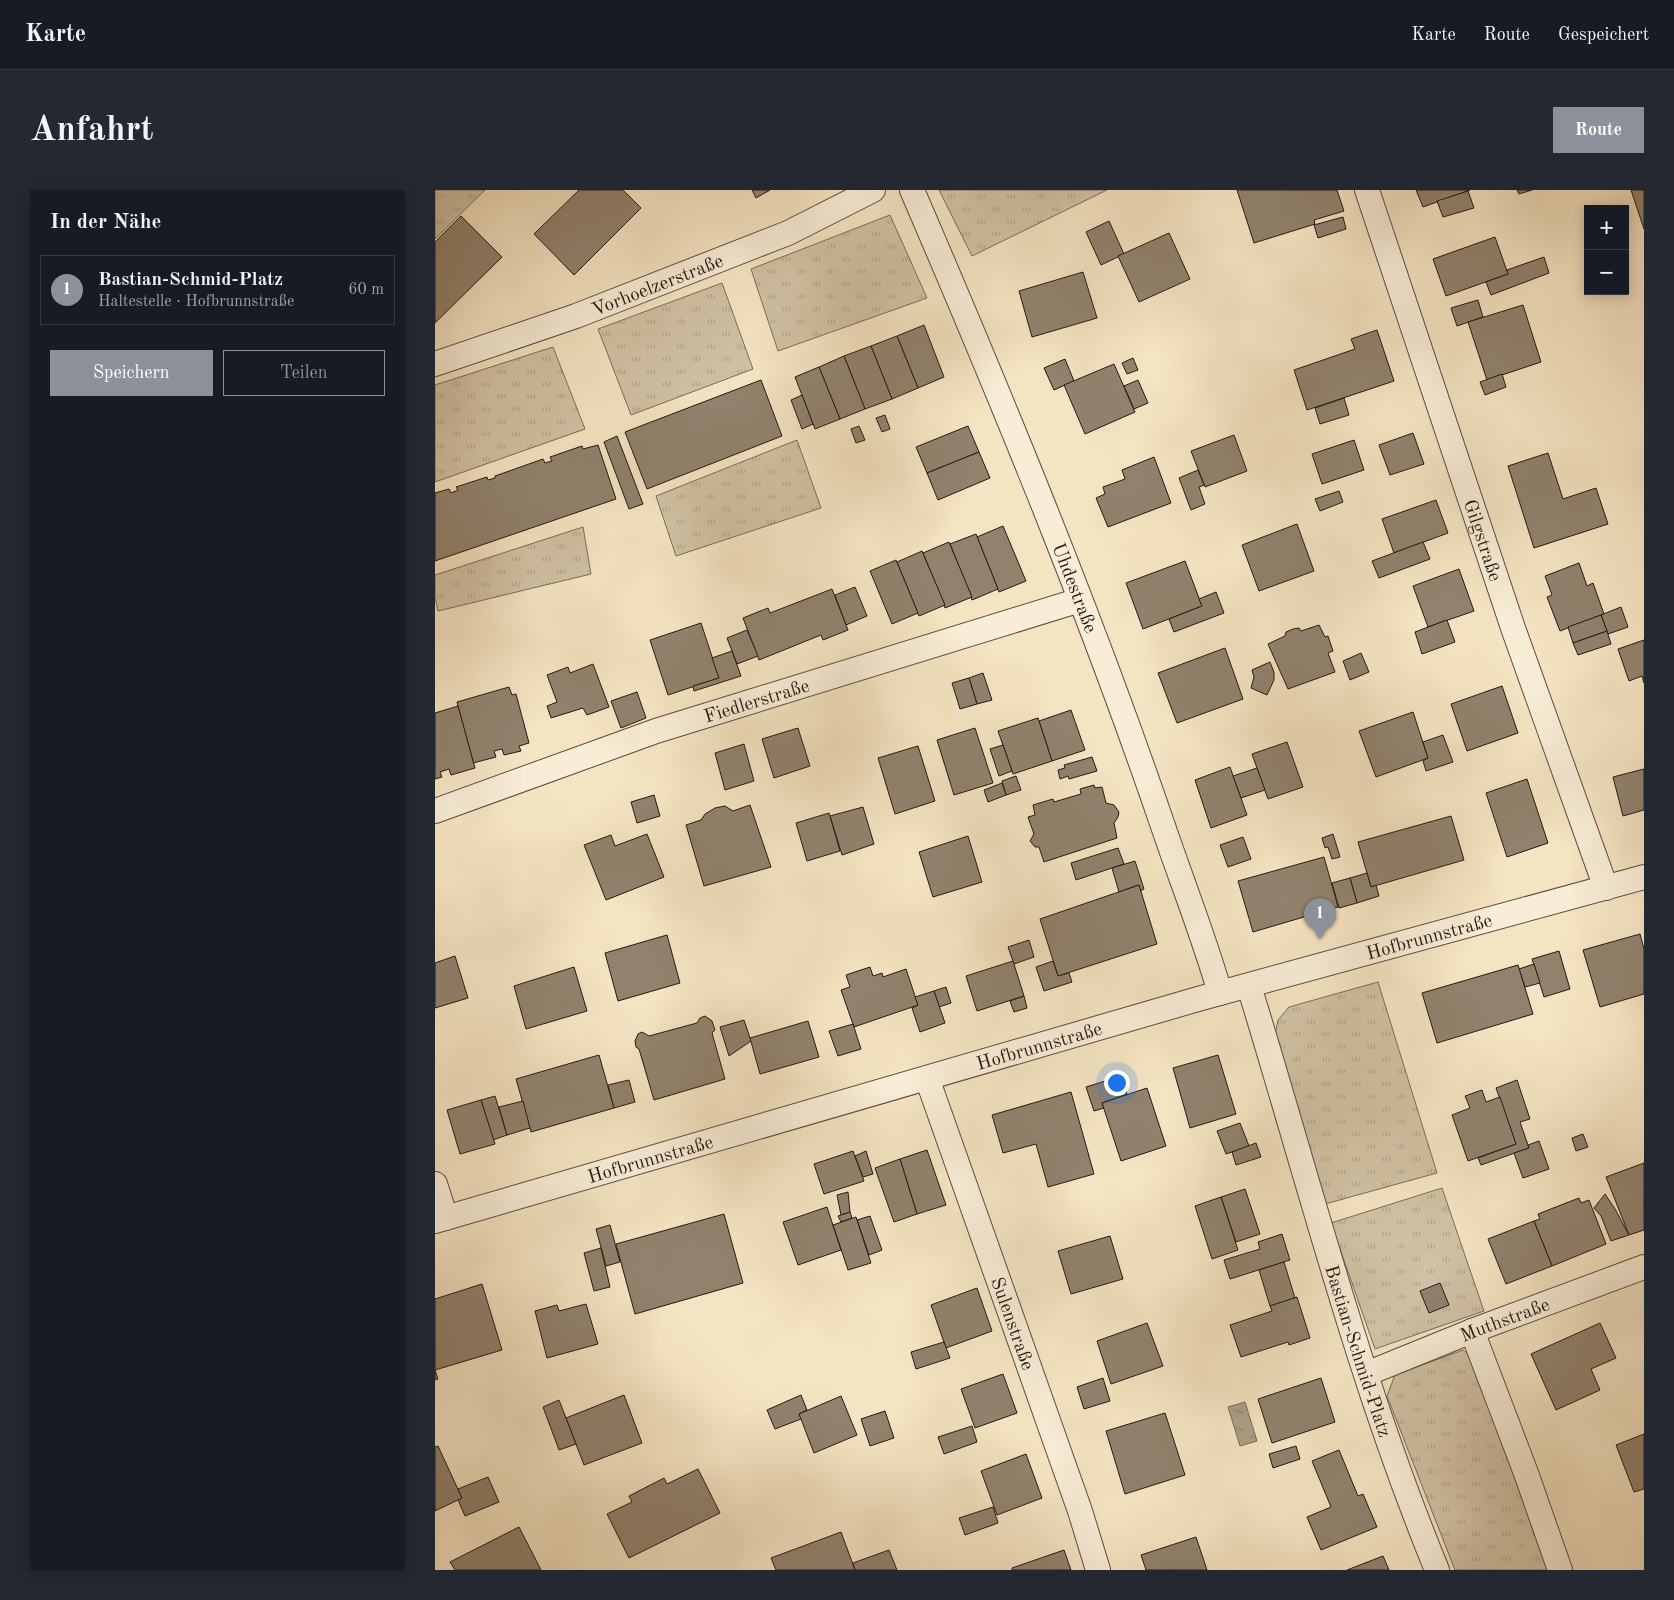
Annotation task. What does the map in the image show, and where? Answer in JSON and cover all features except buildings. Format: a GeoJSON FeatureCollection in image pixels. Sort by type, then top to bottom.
{"type":"FeatureCollection","features":[{"type":"Feature","properties":{"kind":"street","name":"Vorhoelzerstraße"},"geometry":{"type":"LineString","coordinates":[[435,364],[576,316],[788,233],[873,190]]}},
{"type":"Feature","properties":{"kind":"street","name":"Uhdestraße"},"geometry":{"type":"LineString","coordinates":[[912,190],[998,392],[1080,600],[1138,753],[1220,993]]}},
{"type":"Feature","properties":{"kind":"street","name":"Gilgstraße"},"geometry":{"type":"LineString","coordinates":[[1367,190],[1513,628],[1606,888]]}},
{"type":"Feature","properties":{"kind":"street","name":"Fiedlerstraße"},"geometry":{"type":"LineString","coordinates":[[435,811],[656,731],[1080,600]]}},
{"type":"Feature","properties":{"kind":"street","name":"Hofbrunnstraße"},"geometry":{"type":"LineString","coordinates":[[440,1220],[1220,993],[1644,877]]}},
{"type":"Feature","properties":{"kind":"street","name":"Bastian-Schmid-Platz"},"geometry":{"type":"LineString","coordinates":[[1249,986],[1366,1374],[1420,1529],[1437,1570]]}},
{"type":"Feature","properties":{"kind":"street","name":"Sulenstraße"},"geometry":{"type":"LineString","coordinates":[[927,1078],[1080,1511],[1098,1570]]}},
{"type":"Feature","properties":{"kind":"street"},"geometry":{"type":"LineString","coordinates":[[435,1184],[440,1220]]}},
{"type":"Feature","properties":{"kind":"street","name":"Muthstraße"},"geometry":{"type":"LineString","coordinates":[[1366,1374],[1472,1331],[1644,1268]]}},
{"type":"Feature","properties":{"kind":"street"},"geometry":{"type":"LineString","coordinates":[[1472,1331],[1526,1473],[1560,1570]]}},
{"type":"Feature","properties":{"kind":"green space"},"geometry":{"type":"Polygon","coordinates":[[[435,190],[485,190],[435,239],[435,190]]]}},
{"type":"Feature","properties":{"kind":"green space"},"geometry":{"type":"Polygon","coordinates":[[[939,190],[1107,190],[972,256],[939,190]]]}},
{"type":"Feature","properties":{"kind":"green space"},"geometry":{"type":"Polygon","coordinates":[[[890,215],[927,298],[778,351],[751,269],[890,215]]]}},
{"type":"Feature","properties":{"kind":"green space"},"geometry":{"type":"Polygon","coordinates":[[[722,283],[753,369],[631,415],[598,329],[722,283]]]}},
{"type":"Feature","properties":{"kind":"green space"},"geometry":{"type":"Polygon","coordinates":[[[553,347],[585,429],[435,482],[435,385],[553,347]]]}},
{"type":"Feature","properties":{"kind":"green space"},"geometry":{"type":"Polygon","coordinates":[[[797,440],[821,508],[676,556],[656,496],[797,440]]]}},
{"type":"Feature","properties":{"kind":"green space"},"geometry":{"type":"Polygon","coordinates":[[[583,527],[591,574],[438,611],[435,597],[435,575],[583,527]]]}},
{"type":"Feature","properties":{"kind":"green space"},"geometry":{"type":"Polygon","coordinates":[[[1378,982],[1437,1173],[1325,1204],[1275,1035],[1278,1020],[1289,1007],[1378,982]]]}},
{"type":"Feature","properties":{"kind":"green space"},"geometry":{"type":"Polygon","coordinates":[[[1442,1188],[1484,1311],[1375,1349],[1331,1223],[1442,1188]]]}},
{"type":"Feature","properties":{"kind":"green space"},"geometry":{"type":"Polygon","coordinates":[[[1463,1350],[1473,1358],[1550,1570],[1455,1570],[1387,1396],[1395,1375],[1463,1350]]]}},
{"type":"Feature","properties":{"kind":"water"},"geometry":{"type":"Polygon","coordinates":[[[1245,1402],[1257,1441],[1240,1446],[1228,1407],[1245,1402]]]}},
{"type":"Feature","properties":{"kind":"place","name":"Bastian-Schmid-Platz"},"geometry":{"type":"Point","coordinates":[1320,939]}}]}
